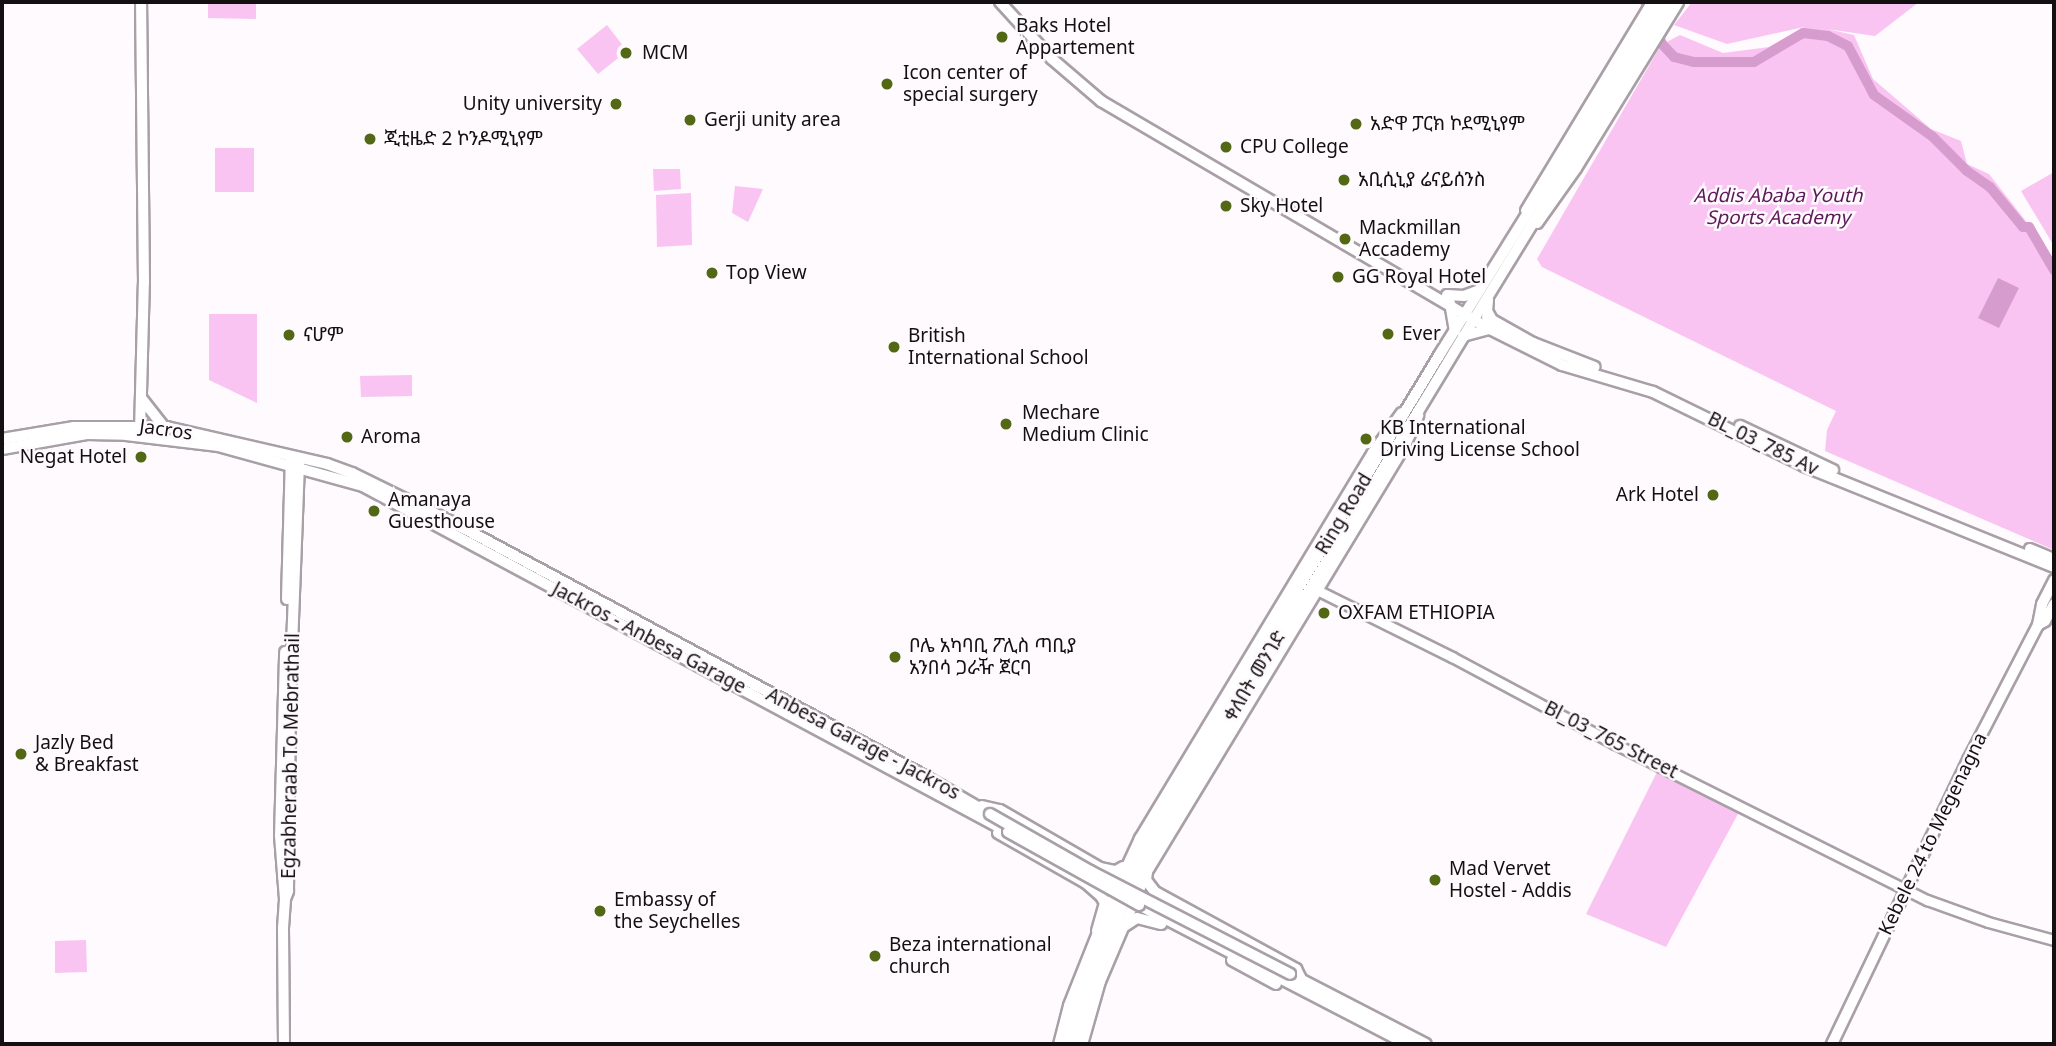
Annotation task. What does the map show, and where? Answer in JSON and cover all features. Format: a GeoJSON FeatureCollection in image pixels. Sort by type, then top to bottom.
{"type":"FeatureCollection","features":[{"type":"Feature","properties":{"kind":"main road"},"geometry":{"type":"LineString","coordinates":[[140,431],[141,2]]}},
{"type":"Feature","properties":{"kind":"main road","name":"BL_03_785 Av"},"geometry":{"type":"LineString","coordinates":[[1000,2],[1052,59],[1101,101],[1254,190],[1280,209],[1448,299],[1471,315],[1559,355],[1648,384],[1819,464],[2054,559]]}},
{"type":"Feature","properties":{"kind":"main road"},"geometry":{"type":"LineString","coordinates":[[1459,334],[1668,2]]}},
{"type":"Feature","properties":{"kind":"main road"},"geometry":{"type":"LineString","coordinates":[[1524,229],[1650,39],[1654,26],[1653,5]]}},
{"type":"Feature","properties":{"kind":"main road"},"geometry":{"type":"LineString","coordinates":[[1459,334],[1448,299],[1484,293]]}},
{"type":"Feature","properties":{"kind":"main road"},"geometry":{"type":"LineString","coordinates":[[1459,334],[1491,325],[1484,293]]}},
{"type":"Feature","properties":{"kind":"main road","name":"BL_03_785 Av"},"geometry":{"type":"LineString","coordinates":[[1491,325],[1562,365],[1653,393],[1804,466],[2054,567]]}},
{"type":"Feature","properties":{"kind":"main road","name":"Ring Road"},"geometry":{"type":"LineString","coordinates":[[1066,1044],[1082,985],[1140,850],[1459,334]]}},
{"type":"Feature","properties":{"kind":"main road"},"geometry":{"type":"LineString","coordinates":[[142,399],[164,427]]}},
{"type":"Feature","properties":{"kind":"main road","name":"ቀለበት መንገድ"},"geometry":{"type":"LineString","coordinates":[[1073,1044],[1124,902],[1151,849],[1414,409]]}},
{"type":"Feature","properties":{"kind":"main road","name":"Jacros"},"geometry":{"type":"LineString","coordinates":[[2,439],[74,427],[140,431],[295,461],[327,464]]}},
{"type":"Feature","properties":{"kind":"main road","name":"Jacros"},"geometry":{"type":"LineString","coordinates":[[2,449],[87,434],[164,427],[295,461]]}},
{"type":"Feature","properties":{"kind":"main road","name":"Jackros - Anbesa Garage"},"geometry":{"type":"LineString","coordinates":[[295,461],[378,493],[785,706],[992,819]]}},
{"type":"Feature","properties":{"kind":"main road","name":"Egzabheraab To Mebrathail"},"geometry":{"type":"LineString","coordinates":[[284,1044],[295,461]]}},
{"type":"Feature","properties":{"kind":"main road","name":"Anbesa Garage - Jackros"},"geometry":{"type":"LineString","coordinates":[[327,464],[382,486],[454,523],[785,706],[976,806]]}},
{"type":"Feature","properties":{"kind":"main road"},"geometry":{"type":"LineString","coordinates":[[2038,625],[2042,604],[2054,580]]}},
{"type":"Feature","properties":{"kind":"main road"},"geometry":{"type":"LineString","coordinates":[[2038,625],[2045,621],[2054,604]]}},
{"type":"Feature","properties":{"kind":"main road","name":"Kebele 24 to Megenagna"},"geometry":{"type":"LineString","coordinates":[[1832,1044],[1968,760],[2038,625]]}},
{"type":"Feature","properties":{"kind":"main road"},"geometry":{"type":"LineString","coordinates":[[976,806],[1000,810],[1100,868],[1116,871],[1123,867]]}},
{"type":"Feature","properties":{"kind":"main road"},"geometry":{"type":"LineString","coordinates":[[976,806],[1007,832],[1100,886],[1426,1044]]}},
{"type":"Feature","properties":{"kind":"main road"},"geometry":{"type":"LineString","coordinates":[[992,819],[1000,835],[1086,883],[1101,896],[1105,903],[1097,931]]}},
{"type":"Feature","properties":{"kind":"main road"},"geometry":{"type":"LineString","coordinates":[[992,819],[1294,980],[1407,1044]]}},
{"type":"Feature","properties":{"kind":"main road"},"geometry":{"type":"LineString","coordinates":[[1147,871],[1146,880],[1156,892],[1296,969],[1294,980]]}},
{"type":"Feature","properties":{"kind":"main road"},"geometry":{"type":"LineString","coordinates":[[1120,929],[1131,919],[1150,919],[1282,986],[1294,980]]}},
{"type":"Feature","properties":{"kind":"street"},"geometry":{"type":"LineString","coordinates":[[1654,26],[1678,2]]}},
{"type":"Feature","properties":{"kind":"street"},"geometry":{"type":"LineString","coordinates":[[1524,229],[1524,212],[1543,174],[1653,5]]}},
{"type":"Feature","properties":{"kind":"street"},"geometry":{"type":"LineString","coordinates":[[1082,1044],[1100,981],[1147,871],[1412,434],[1414,409]]}},
{"type":"Feature","properties":{"kind":"street"},"geometry":{"type":"LineString","coordinates":[[1058,1044],[1068,1004],[1123,867],[1372,452],[1393,421],[1414,409]]}},
{"type":"Feature","properties":{"kind":"street","name":"Bl_03_765 Street"},"geometry":{"type":"LineString","coordinates":[[1317,590],[1452,657],[1615,744],[1907,889],[1968,916],[2054,940]]}},
{"type":"Feature","properties":{"kind":"green space"},"geometry":{"type":"Polygon","coordinates":[[[208,2],[256,2],[256,19],[208,18],[208,2]]]}},
{"type":"Feature","properties":{"kind":"green space","name":"Addis Ababa Youth Sports Academy"},"geometry":{"type":"Polygon","coordinates":[[[1692,2],[1919,2],[1875,36],[1827,29],[1854,35],[1873,79],[1931,129],[1961,141],[1967,164],[1989,174],[2039,238],[2054,263],[2054,550],[1825,451],[1827,430],[1836,411],[1542,267],[1537,259],[1661,45],[1680,35],[1723,53],[1769,47],[1804,27],[1727,44],[1674,25],[1692,2]]]}},
{"type":"Feature","properties":{"kind":"green space"},"geometry":{"type":"Polygon","coordinates":[[[2052,2],[2054,2],[2054,172],[2052,2]]]}},
{"type":"Feature","properties":{"kind":"green space"},"geometry":{"type":"Polygon","coordinates":[[[607,25],[627,51],[598,74],[577,49],[607,25]]]}},
{"type":"Feature","properties":{"kind":"green space"},"geometry":{"type":"Polygon","coordinates":[[[215,148],[254,148],[254,192],[215,192],[215,148]]]}},
{"type":"Feature","properties":{"kind":"green space"},"geometry":{"type":"Polygon","coordinates":[[[653,169],[680,169],[681,189],[654,191],[653,169]]]}},
{"type":"Feature","properties":{"kind":"green space"},"geometry":{"type":"Polygon","coordinates":[[[2054,172],[2054,246],[2021,191],[2054,172]]]}},
{"type":"Feature","properties":{"kind":"green space"},"geometry":{"type":"Polygon","coordinates":[[[735,186],[763,189],[748,222],[732,213],[735,186]]]}},
{"type":"Feature","properties":{"kind":"green space"},"geometry":{"type":"Polygon","coordinates":[[[691,193],[692,245],[657,247],[656,195],[691,193]]]}},
{"type":"Feature","properties":{"kind":"green space"},"geometry":{"type":"Polygon","coordinates":[[[209,314],[257,314],[257,403],[209,380],[209,314]]]}},
{"type":"Feature","properties":{"kind":"green space"},"geometry":{"type":"Polygon","coordinates":[[[412,375],[412,396],[361,397],[360,376],[412,375]]]}},
{"type":"Feature","properties":{"kind":"green space"},"geometry":{"type":"Polygon","coordinates":[[[1658,770],[1739,812],[1666,947],[1586,914],[1658,770]]]}},
{"type":"Feature","properties":{"kind":"green space"},"geometry":{"type":"Polygon","coordinates":[[[86,940],[87,972],[55,973],[55,941],[86,940]]]}},
{"type":"Feature","properties":{"kind":"shaded area"},"geometry":{"type":"Polygon","coordinates":[[[1998,278],[2019,288],[1999,328],[1978,318],[1998,278]]]}},
{"type":"Feature","properties":{"kind":"waterway"},"geometry":{"type":"LineString","coordinates":[[1645,2],[1662,44],[1674,57],[1694,62],[1754,62],[1803,33],[1828,36],[1848,46],[1874,95],[1933,137],[1967,171],[1990,187],[2023,227],[2029,227],[2054,270]]}},
{"type":"Feature","properties":{"kind":"place","name":"Baks Hotel Appartement"},"geometry":{"type":"Point","coordinates":[1002,37]}},
{"type":"Feature","properties":{"kind":"place","name":"MCM"},"geometry":{"type":"Point","coordinates":[626,53]}},
{"type":"Feature","properties":{"kind":"place","name":"Icon center of special surgery"},"geometry":{"type":"Point","coordinates":[887,84]}},
{"type":"Feature","properties":{"kind":"place","name":"Unity university"},"geometry":{"type":"Point","coordinates":[616,104]}},
{"type":"Feature","properties":{"kind":"place","name":"Gerji unity area"},"geometry":{"type":"Point","coordinates":[690,120]}},
{"type":"Feature","properties":{"kind":"place","name":"አድዋ ፓርክ ኮደሚኒየም"},"geometry":{"type":"Point","coordinates":[1356,124]}},
{"type":"Feature","properties":{"kind":"place","name":"ጂቲዜድ 2 ኮንዶሚኒየም"},"geometry":{"type":"Point","coordinates":[370,139]}},
{"type":"Feature","properties":{"kind":"place","name":"CPU College"},"geometry":{"type":"Point","coordinates":[1226,147]}},
{"type":"Feature","properties":{"kind":"place","name":"አቢሲኒያ ሬናይሰንስ"},"geometry":{"type":"Point","coordinates":[1344,180]}},
{"type":"Feature","properties":{"kind":"place","name":"Sky Hotel"},"geometry":{"type":"Point","coordinates":[1226,206]}},
{"type":"Feature","properties":{"kind":"place","name":"Mackmillan Accademy"},"geometry":{"type":"Point","coordinates":[1345,239]}},
{"type":"Feature","properties":{"kind":"place","name":"Top View"},"geometry":{"type":"Point","coordinates":[712,273]}},
{"type":"Feature","properties":{"kind":"place","name":"GG Royal Hotel"},"geometry":{"type":"Point","coordinates":[1338,277]}},
{"type":"Feature","properties":{"kind":"place","name":"Ever"},"geometry":{"type":"Point","coordinates":[1388,334]}},
{"type":"Feature","properties":{"kind":"place","name":"ናሆም"},"geometry":{"type":"Point","coordinates":[289,335]}},
{"type":"Feature","properties":{"kind":"place","name":"British International School"},"geometry":{"type":"Point","coordinates":[894,347]}},
{"type":"Feature","properties":{"kind":"place","name":"Mechare Medium Clinic"},"geometry":{"type":"Point","coordinates":[1006,424]}},
{"type":"Feature","properties":{"kind":"place","name":"Aroma"},"geometry":{"type":"Point","coordinates":[347,437]}},
{"type":"Feature","properties":{"kind":"place","name":"KB International Driving License School"},"geometry":{"type":"Point","coordinates":[1366,439]}},
{"type":"Feature","properties":{"kind":"place","name":"Negat Hotel"},"geometry":{"type":"Point","coordinates":[141,457]}},
{"type":"Feature","properties":{"kind":"place","name":"Ark Hotel"},"geometry":{"type":"Point","coordinates":[1713,495]}},
{"type":"Feature","properties":{"kind":"place","name":"Amanaya Guesthouse"},"geometry":{"type":"Point","coordinates":[374,511]}},
{"type":"Feature","properties":{"kind":"place","name":"OXFAM ETHIOPIA"},"geometry":{"type":"Point","coordinates":[1324,613]}},
{"type":"Feature","properties":{"kind":"place","name":"ቦሌ አካባቢ ፖሊስ ጣቢያ አንበሳ ጋራዥ ጀርባ"},"geometry":{"type":"Point","coordinates":[895,657]}},
{"type":"Feature","properties":{"kind":"place","name":"Jazly Bed & Breakfast"},"geometry":{"type":"Point","coordinates":[21,754]}},
{"type":"Feature","properties":{"kind":"place","name":"Mad Vervet Hostel - Addis"},"geometry":{"type":"Point","coordinates":[1435,880]}},
{"type":"Feature","properties":{"kind":"place","name":"Embassy of the Seychelles"},"geometry":{"type":"Point","coordinates":[600,911]}},
{"type":"Feature","properties":{"kind":"place","name":"Beza international church"},"geometry":{"type":"Point","coordinates":[875,956]}}]}
